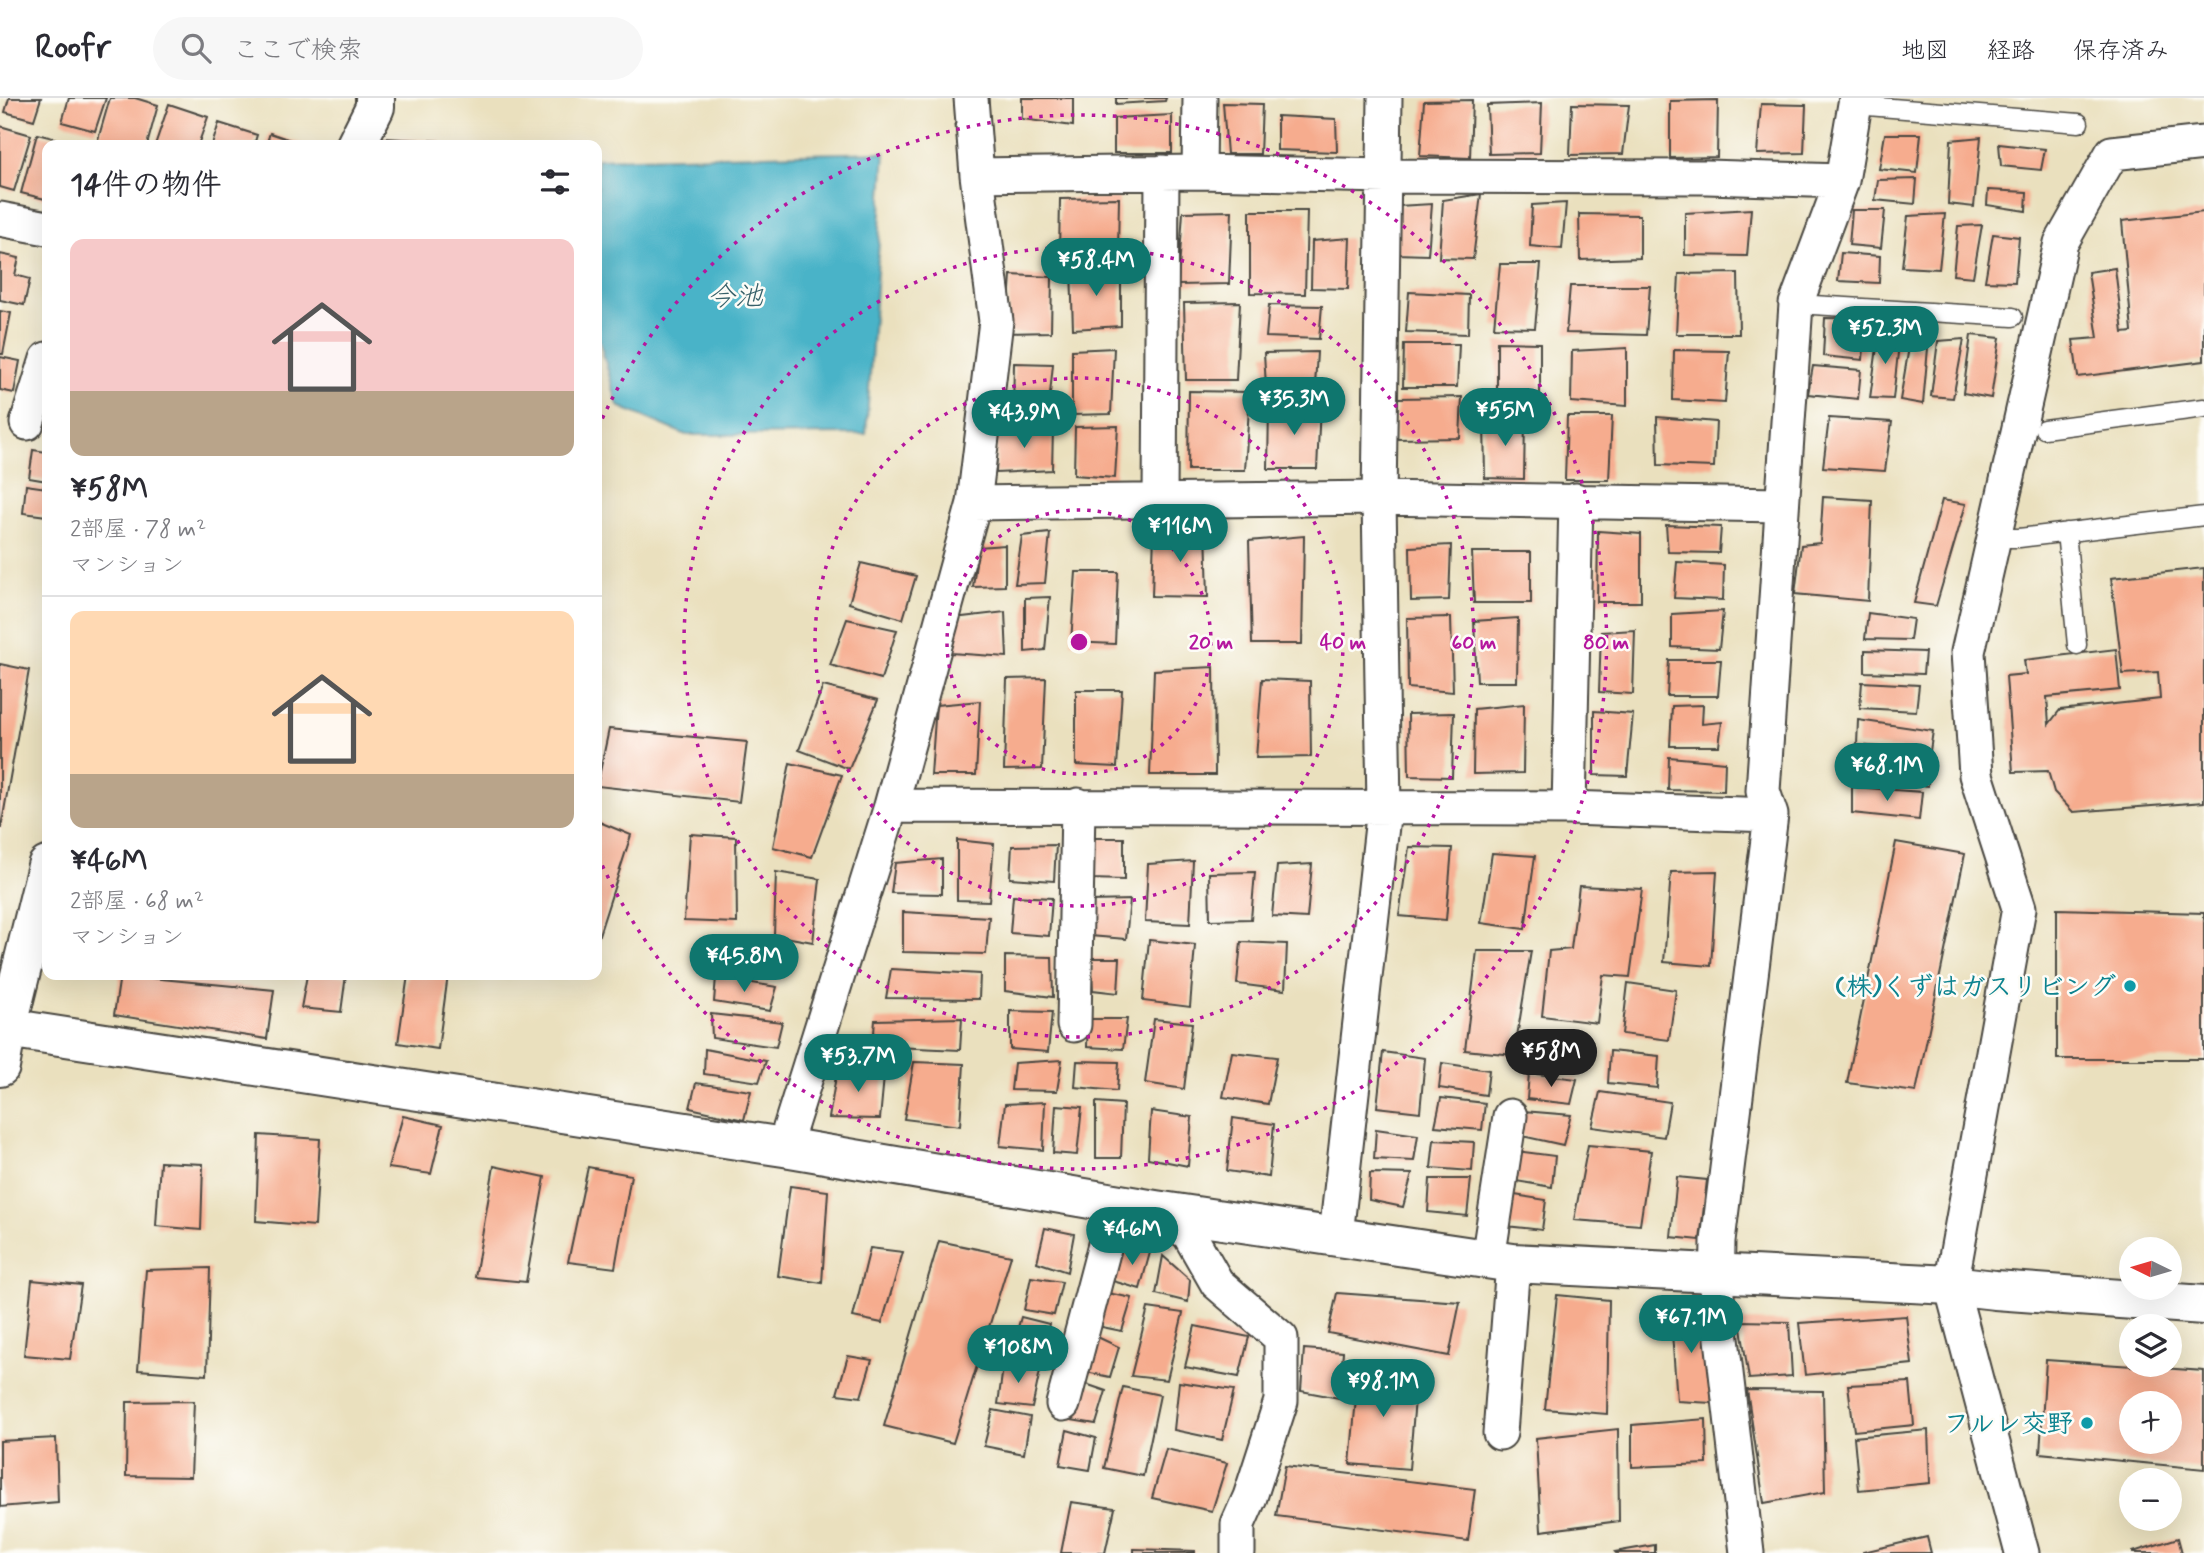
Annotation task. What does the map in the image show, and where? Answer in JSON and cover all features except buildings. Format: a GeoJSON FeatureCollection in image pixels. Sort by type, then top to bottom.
{"type":"FeatureCollection","features":[{"type":"Feature","properties":{"kind":"street"},"geometry":{"type":"LineString","coordinates":[[784,1147],[891,806],[974,503],[996,321],[977,175],[971,98]]}},
{"type":"Feature","properties":{"kind":"street"},"geometry":{"type":"LineString","coordinates":[[1199,172],[1200,98]]}},
{"type":"Feature","properties":{"kind":"street"},"geometry":{"type":"LineString","coordinates":[[1336,1235],[1384,808],[1379,498],[1385,98]]}},
{"type":"Feature","properties":{"kind":"street"},"geometry":{"type":"LineString","coordinates":[[357,140],[368,101]]}},
{"type":"Feature","properties":{"kind":"street"},"geometry":{"type":"LineString","coordinates":[[1747,1553],[1717,1296],[1718,1241],[1771,816],[1763,791],[1796,304],[1842,181],[1855,102]]}},
{"type":"Feature","properties":{"kind":"street"},"geometry":{"type":"LineString","coordinates":[[2022,1553],[1951,1285],[2019,908],[1976,775],[1968,652],[2062,243],[2112,153],[2204,143]]}},
{"type":"Feature","properties":{"kind":"street"},"geometry":{"type":"LineString","coordinates":[[1160,502],[1162,172]]}},
{"type":"Feature","properties":{"kind":"street"},"geometry":{"type":"LineString","coordinates":[[977,175],[1199,172],[1385,176],[1707,177],[1842,181]]}},
{"type":"Feature","properties":{"kind":"street"},"geometry":{"type":"LineString","coordinates":[[0,219],[42,227]]}},
{"type":"Feature","properties":{"kind":"street"},"geometry":{"type":"LineString","coordinates":[[27,422],[42,375]]}},
{"type":"Feature","properties":{"kind":"street"},"geometry":{"type":"LineString","coordinates":[[974,503],[1379,498],[1781,505]]}},
{"type":"Feature","properties":{"kind":"street"},"geometry":{"type":"LineString","coordinates":[[1569,808],[1576,500]]}},
{"type":"Feature","properties":{"kind":"street"},"geometry":{"type":"LineString","coordinates":[[1074,1025],[1078,805]]}},
{"type":"Feature","properties":{"kind":"street"},"geometry":{"type":"LineString","coordinates":[[891,806],[1569,808],[1771,816]]}},
{"type":"Feature","properties":{"kind":"street"},"geometry":{"type":"LineString","coordinates":[[0,1067],[3,1028],[42,884]]}},
{"type":"Feature","properties":{"kind":"street"},"geometry":{"type":"LineString","coordinates":[[3,1028],[784,1147],[1155,1210],[1501,1261],[1951,1285],[2204,1305]]}},
{"type":"Feature","properties":{"kind":"street"},"geometry":{"type":"LineString","coordinates":[[1500,1433],[1501,1261],[1510,1116]]}},
{"type":"Feature","properties":{"kind":"street"},"geometry":{"type":"LineString","coordinates":[[1063,1404],[1116,1203]]}},
{"type":"Feature","properties":{"kind":"street"},"geometry":{"type":"LineString","coordinates":[[1155,1210],[1189,1234],[1217,1283],[1281,1338],[1281,1401],[1250,1497],[1238,1524],[1238,1553]]}},
{"type":"Feature","properties":{"kind":"lane"},"geometry":{"type":"LineString","coordinates":[[1855,102],[2079,123]]}},
{"type":"Feature","properties":{"kind":"lane"},"geometry":{"type":"LineString","coordinates":[[1796,304],[2013,317]]}},
{"type":"Feature","properties":{"kind":"lane"},"geometry":{"type":"LineString","coordinates":[[2044,429],[2204,408]]}},
{"type":"Feature","properties":{"kind":"lane"},"geometry":{"type":"LineString","coordinates":[[1994,538],[2019,538],[2204,516]]}},
{"type":"Feature","properties":{"kind":"lane"},"geometry":{"type":"LineString","coordinates":[[2066,532],[2077,645]]}},
{"type":"Feature","properties":{"kind":"water","name":"今池"},"geometry":{"type":"Polygon","coordinates":[[[885,152],[866,434],[686,435],[618,406],[602,350],[602,159],[885,152]]]}},
{"type":"Feature","properties":{"kind":"place","name":"(株)くずはガスリビング"},"geometry":{"type":"Point","coordinates":[2130,986]}},
{"type":"Feature","properties":{"kind":"place","name":"フルレ交野"},"geometry":{"type":"Point","coordinates":[2087,1423]}}]}
